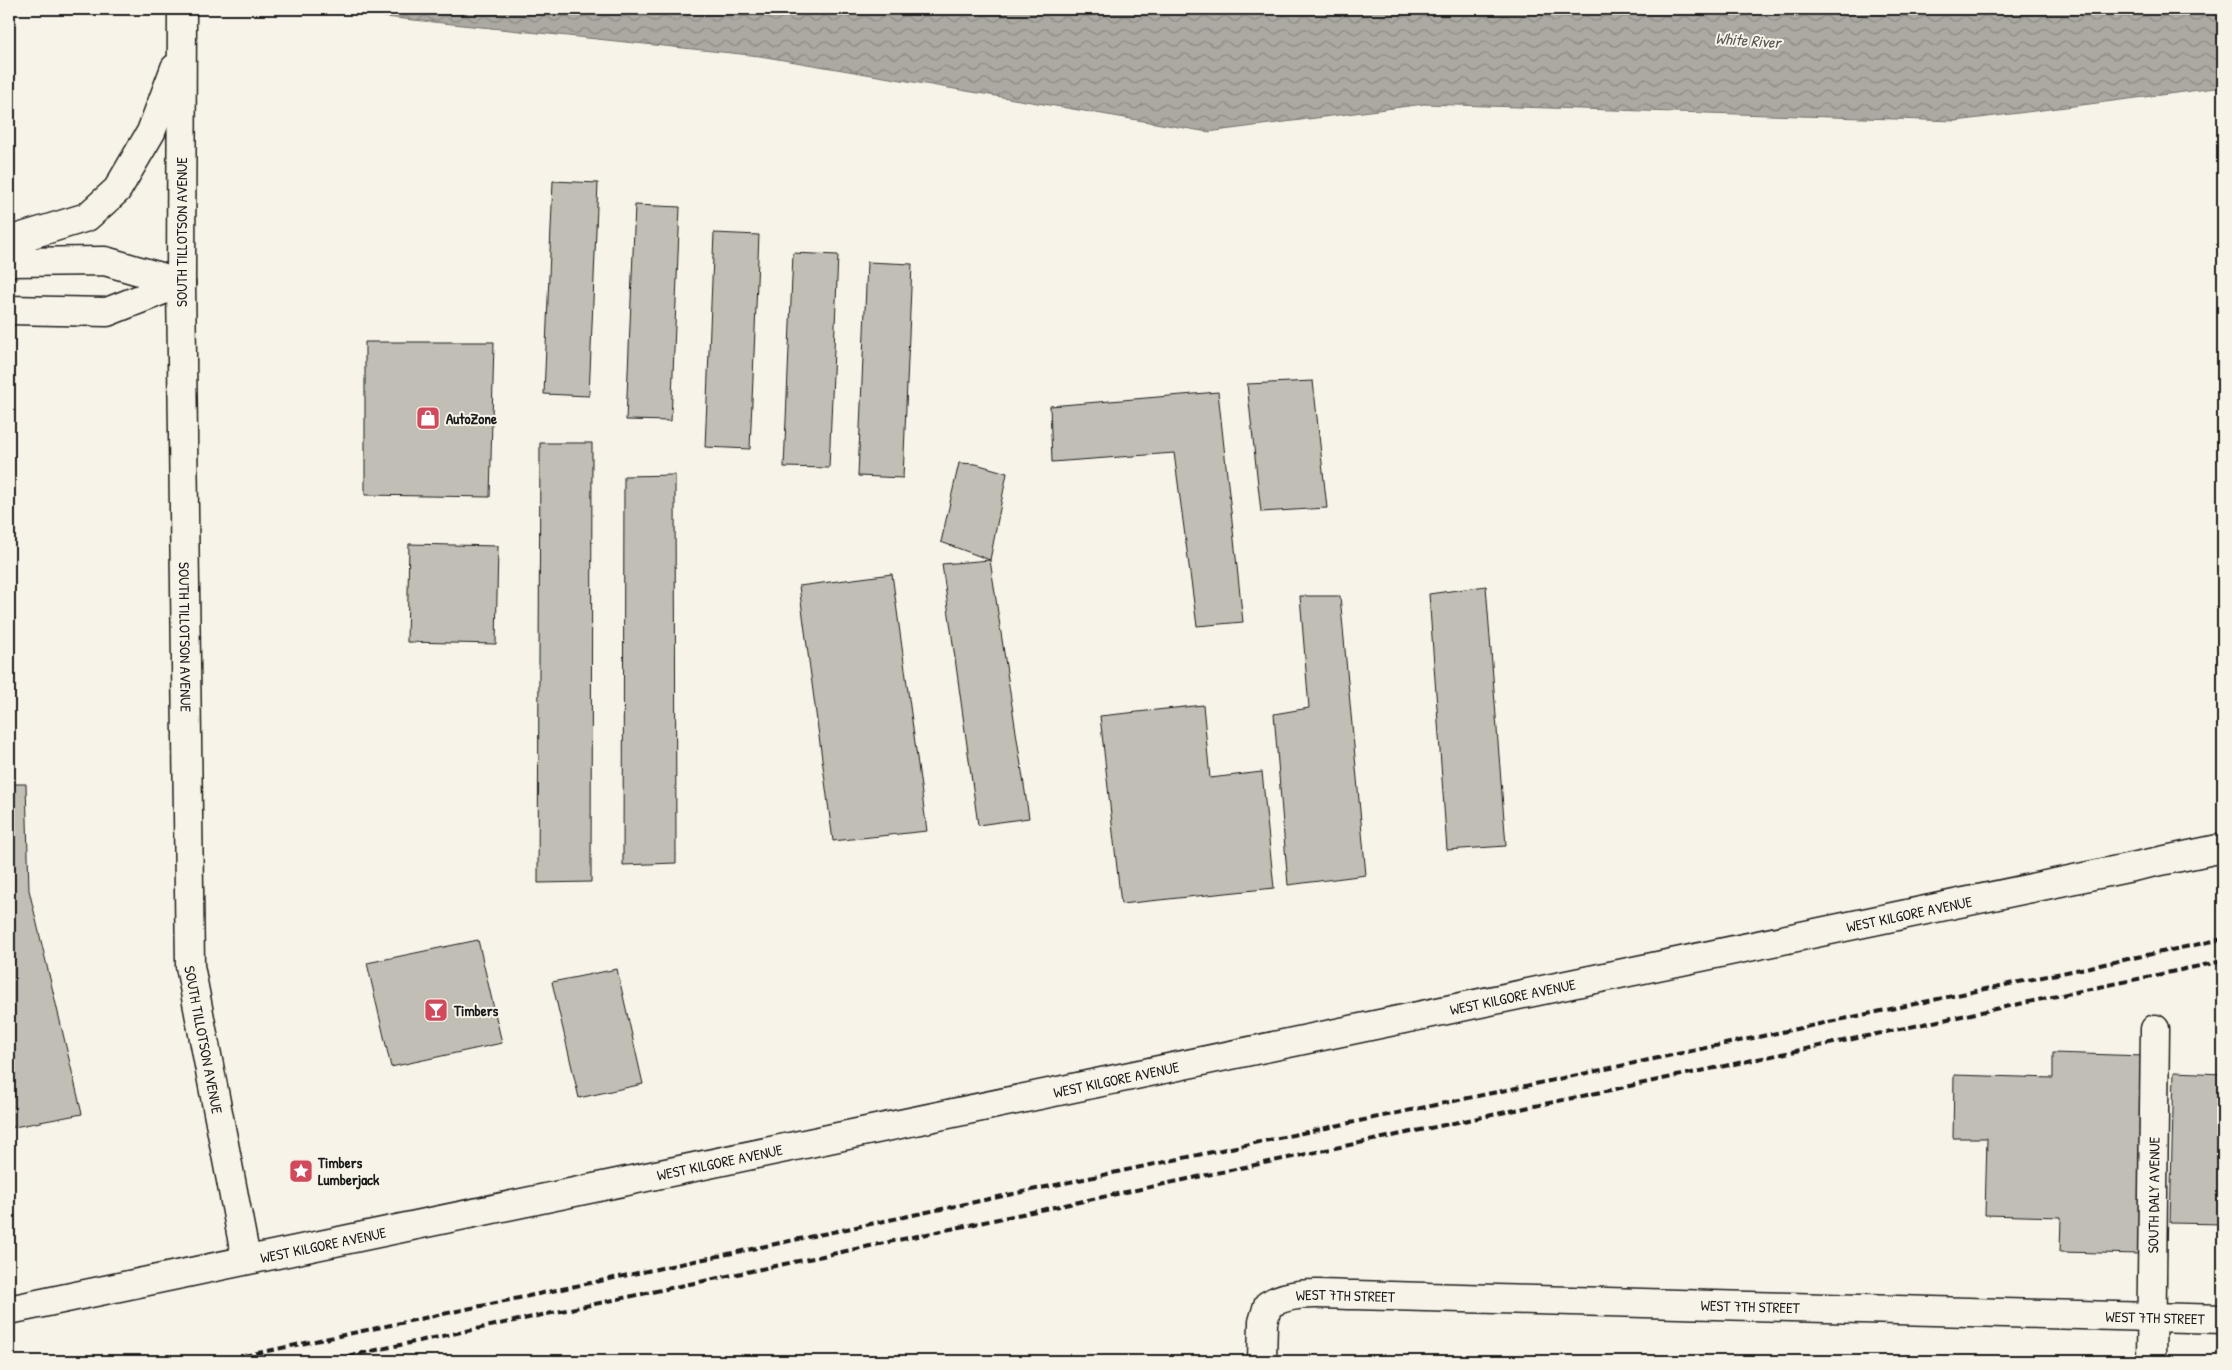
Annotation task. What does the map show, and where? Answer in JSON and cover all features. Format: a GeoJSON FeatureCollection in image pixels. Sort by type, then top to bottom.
{"type":"FeatureCollection","features":[{"type":"Feature","properties":{"kind":"main road","name":"SOUTH TILLOTSON AVENUE"},"geometry":{"type":"LineString","coordinates":[[182,9],[181,283],[190,966],[246,1260]]}},
{"type":"Feature","properties":{"kind":"main road"},"geometry":{"type":"LineString","coordinates":[[9,241],[87,217],[117,190],[151,132],[182,51]]}},
{"type":"Feature","properties":{"kind":"main road"},"geometry":{"type":"LineString","coordinates":[[9,262],[105,261],[181,283]]}},
{"type":"Feature","properties":{"kind":"main road"},"geometry":{"type":"LineString","coordinates":[[9,310],[107,312],[181,283]]}},
{"type":"Feature","properties":{"kind":"main road","name":"WEST KILGORE AVENUE"},"geometry":{"type":"LineString","coordinates":[[9,1310],[2223,848]]}},
{"type":"Feature","properties":{"kind":"main road","name":"SOUTH DALY AVENUE"},"geometry":{"type":"LineString","coordinates":[[2151,1361],[2155,1029]]}},
{"type":"Feature","properties":{"kind":"main road","name":"WEST 7TH STREET"},"geometry":{"type":"LineString","coordinates":[[1262,1361],[1263,1322],[1268,1305],[1278,1299],[1292,1295],[1355,1295],[2223,1319]]}},
{"type":"Feature","properties":{"kind":"water","name":"White River"},"geometry":{"type":"Polygon","coordinates":[[[308,9],[2223,9],[2223,87],[1956,121],[1424,104],[1208,132],[760,56],[308,9]]]}},
{"type":"Feature","properties":{"kind":"building"},"geometry":{"type":"Polygon","coordinates":[[[553,181],[598,183],[589,396],[544,394],[553,181]]]}},
{"type":"Feature","properties":{"kind":"building"},"geometry":{"type":"Polygon","coordinates":[[[635,205],[680,207],[671,421],[626,420],[635,205]]]}},
{"type":"Feature","properties":{"kind":"building"},"geometry":{"type":"Polygon","coordinates":[[[714,233],[759,235],[750,449],[705,447],[714,233]]]}},
{"type":"Feature","properties":{"kind":"building"},"geometry":{"type":"Polygon","coordinates":[[[793,253],[838,255],[829,468],[784,467],[793,253]]]}},
{"type":"Feature","properties":{"kind":"building"},"geometry":{"type":"Polygon","coordinates":[[[867,262],[912,264],[903,478],[858,476],[867,262]]]}},
{"type":"Feature","properties":{"kind":"building","name":"AutoZone"},"geometry":{"type":"Polygon","coordinates":[[[365,342],[494,342],[490,497],[365,495],[365,342]]]}},
{"type":"Feature","properties":{"kind":"building"},"geometry":{"type":"Polygon","coordinates":[[[1313,381],[1327,508],[1261,512],[1247,384],[1313,381]]]}},
{"type":"Feature","properties":{"kind":"building"},"geometry":{"type":"Polygon","coordinates":[[[1218,392],[1243,622],[1197,626],[1174,453],[1052,462],[1050,406],[1218,392]]]}},
{"type":"Feature","properties":{"kind":"building"},"geometry":{"type":"Polygon","coordinates":[[[540,443],[592,443],[591,882],[538,883],[540,443]]]}},
{"type":"Feature","properties":{"kind":"building"},"geometry":{"type":"Polygon","coordinates":[[[959,463],[976,464],[1007,473],[990,560],[941,542],[959,463]]]}},
{"type":"Feature","properties":{"kind":"building"},"geometry":{"type":"Polygon","coordinates":[[[675,475],[676,863],[623,865],[624,476],[675,475]]]}},
{"type":"Feature","properties":{"kind":"building"},"geometry":{"type":"Polygon","coordinates":[[[409,544],[498,546],[496,644],[407,642],[409,544]]]}},
{"type":"Feature","properties":{"kind":"building"},"geometry":{"type":"Polygon","coordinates":[[[990,560],[1029,818],[978,825],[942,564],[990,560]]]}},
{"type":"Feature","properties":{"kind":"building"},"geometry":{"type":"Polygon","coordinates":[[[892,574],[927,831],[833,841],[799,586],[892,574]]]}},
{"type":"Feature","properties":{"kind":"building"},"geometry":{"type":"Polygon","coordinates":[[[1486,586],[1506,846],[1447,850],[1429,594],[1486,586]]]}},
{"type":"Feature","properties":{"kind":"building"},"geometry":{"type":"Polygon","coordinates":[[[1300,596],[1340,596],[1366,875],[1288,885],[1274,714],[1309,708],[1300,596]]]}},
{"type":"Feature","properties":{"kind":"building"},"geometry":{"type":"Polygon","coordinates":[[[1203,705],[1210,778],[1262,772],[1274,888],[1121,904],[1100,716],[1203,705]]]}},
{"type":"Feature","properties":{"kind":"building"},"geometry":{"type":"Polygon","coordinates":[[[9,784],[26,784],[29,890],[82,1114],[9,1128],[9,784]]]}},
{"type":"Feature","properties":{"kind":"building","name":"Timbers"},"geometry":{"type":"Polygon","coordinates":[[[478,940],[502,1043],[391,1067],[367,963],[478,940]]]}},
{"type":"Feature","properties":{"kind":"building"},"geometry":{"type":"Polygon","coordinates":[[[617,969],[643,1084],[579,1098],[552,982],[617,969]]]}},
{"type":"Feature","properties":{"kind":"building"},"geometry":{"type":"Polygon","coordinates":[[[2053,1053],[2144,1056],[2139,1254],[2060,1252],[2061,1217],[1985,1215],[1987,1138],[1953,1138],[1954,1075],[2053,1078],[2053,1053]]]}},
{"type":"Feature","properties":{"kind":"building"},"geometry":{"type":"Polygon","coordinates":[[[2174,1072],[2223,1074],[2223,1224],[2170,1223],[2174,1072]]]}},
{"type":"Feature","properties":{"kind":"railway"},"geometry":{"type":"LineString","coordinates":[[220,1361],[2223,939]]}},
{"type":"Feature","properties":{"kind":"railway"},"geometry":{"type":"LineString","coordinates":[[324,1361],[2223,961]]}},
{"type":"Feature","properties":{"kind":"place","name":"AutoZone"},"geometry":{"type":"Point","coordinates":[428,418]}},
{"type":"Feature","properties":{"kind":"place","name":"Timbers"},"geometry":{"type":"Point","coordinates":[436,1010]}},
{"type":"Feature","properties":{"kind":"place","name":"Timbers Lumberjack"},"geometry":{"type":"Point","coordinates":[301,1171]}}]}
